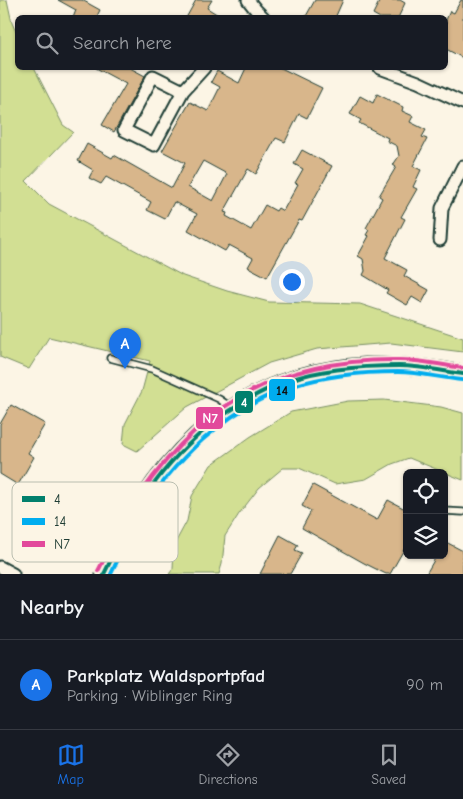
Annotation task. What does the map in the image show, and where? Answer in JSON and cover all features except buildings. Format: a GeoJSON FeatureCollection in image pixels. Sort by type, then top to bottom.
{"type":"FeatureCollection","features":[{"type":"Feature","properties":{"kind":"street"},"geometry":{"type":"LineString","coordinates":[[248,0],[256,15]]}},
{"type":"Feature","properties":{"kind":"street"},"geometry":{"type":"LineString","coordinates":[[183,92],[153,76],[124,130],[154,145],[183,92],[202,70]]}},
{"type":"Feature","properties":{"kind":"street"},"geometry":{"type":"LineString","coordinates":[[385,70],[418,82],[463,103]]}},
{"type":"Feature","properties":{"kind":"street"},"geometry":{"type":"LineString","coordinates":[[440,240],[442,208],[463,166]]}},
{"type":"Feature","properties":{"kind":"street"},"geometry":{"type":"LineString","coordinates":[[157,482],[166,468],[195,435],[232,408],[259,392],[282,382],[318,372],[373,365],[403,366],[463,374]]}},
{"type":"Feature","properties":{"kind":"street"},"geometry":{"type":"LineString","coordinates":[[104,574],[110,562]]}},
{"type":"Feature","properties":{"kind":"street"},"geometry":{"type":"LineString","coordinates":[[0,567],[14,574]]}},
{"type":"Feature","properties":{"kind":"lane"},"geometry":{"type":"LineString","coordinates":[[110,358],[152,369],[219,399],[232,408]]}},
{"type":"Feature","properties":{"kind":"lane"},"geometry":{"type":"LineString","coordinates":[[448,511],[463,512]]}},
{"type":"Feature","properties":{"kind":"green space"},"geometry":{"type":"Polygon","coordinates":[[[0,0],[7,0],[15,30],[15,70],[35,70],[63,125],[73,132],[26,181],[49,204],[183,276],[227,291],[269,302],[360,304],[463,338],[463,352],[391,343],[317,349],[269,363],[187,407],[137,451],[123,444],[125,424],[142,391],[150,361],[49,337],[29,369],[0,357],[0,0]]]}},
{"type":"Feature","properties":{"kind":"green space"},"geometry":{"type":"Polygon","coordinates":[[[384,400],[441,407],[463,413],[463,480],[448,474],[448,469],[436,469],[409,458],[392,464],[366,479],[335,484],[299,468],[283,468],[259,488],[225,536],[219,574],[169,574],[173,569],[173,562],[178,562],[178,538],[187,521],[192,496],[211,465],[250,437],[291,412],[348,401],[384,400]]]}},
{"type":"Feature","properties":{"kind":"transit line","name":"N7"},"geometry":{"type":"LineString","coordinates":[[149,482],[180,445],[209,418],[241,396],[275,380],[313,368],[354,362],[407,360],[463,368]]}},
{"type":"Feature","properties":{"kind":"transit line","name":"4"},"geometry":{"type":"LineString","coordinates":[[156,482],[179,454],[219,418],[265,390],[290,380],[330,370],[358,367],[399,366],[463,374]]}},
{"type":"Feature","properties":{"kind":"transit line","name":"14"},"geometry":{"type":"LineString","coordinates":[[163,482],[202,440],[223,423],[269,395],[293,386],[319,379],[372,373],[406,372],[462,380]]}},
{"type":"Feature","properties":{"kind":"transit line","name":"N7"},"geometry":{"type":"LineString","coordinates":[[98,571],[102,562]]}},
{"type":"Feature","properties":{"kind":"transit line","name":"4"},"geometry":{"type":"LineString","coordinates":[[104,574],[110,562]]}},
{"type":"Feature","properties":{"kind":"transit line","name":"14"},"geometry":{"type":"LineString","coordinates":[[111,574],[117,562]]}},
{"type":"Feature","properties":{"kind":"place","name":"Parkplatz Waldsportpfad"},"geometry":{"type":"Point","coordinates":[125,369]}}]}
